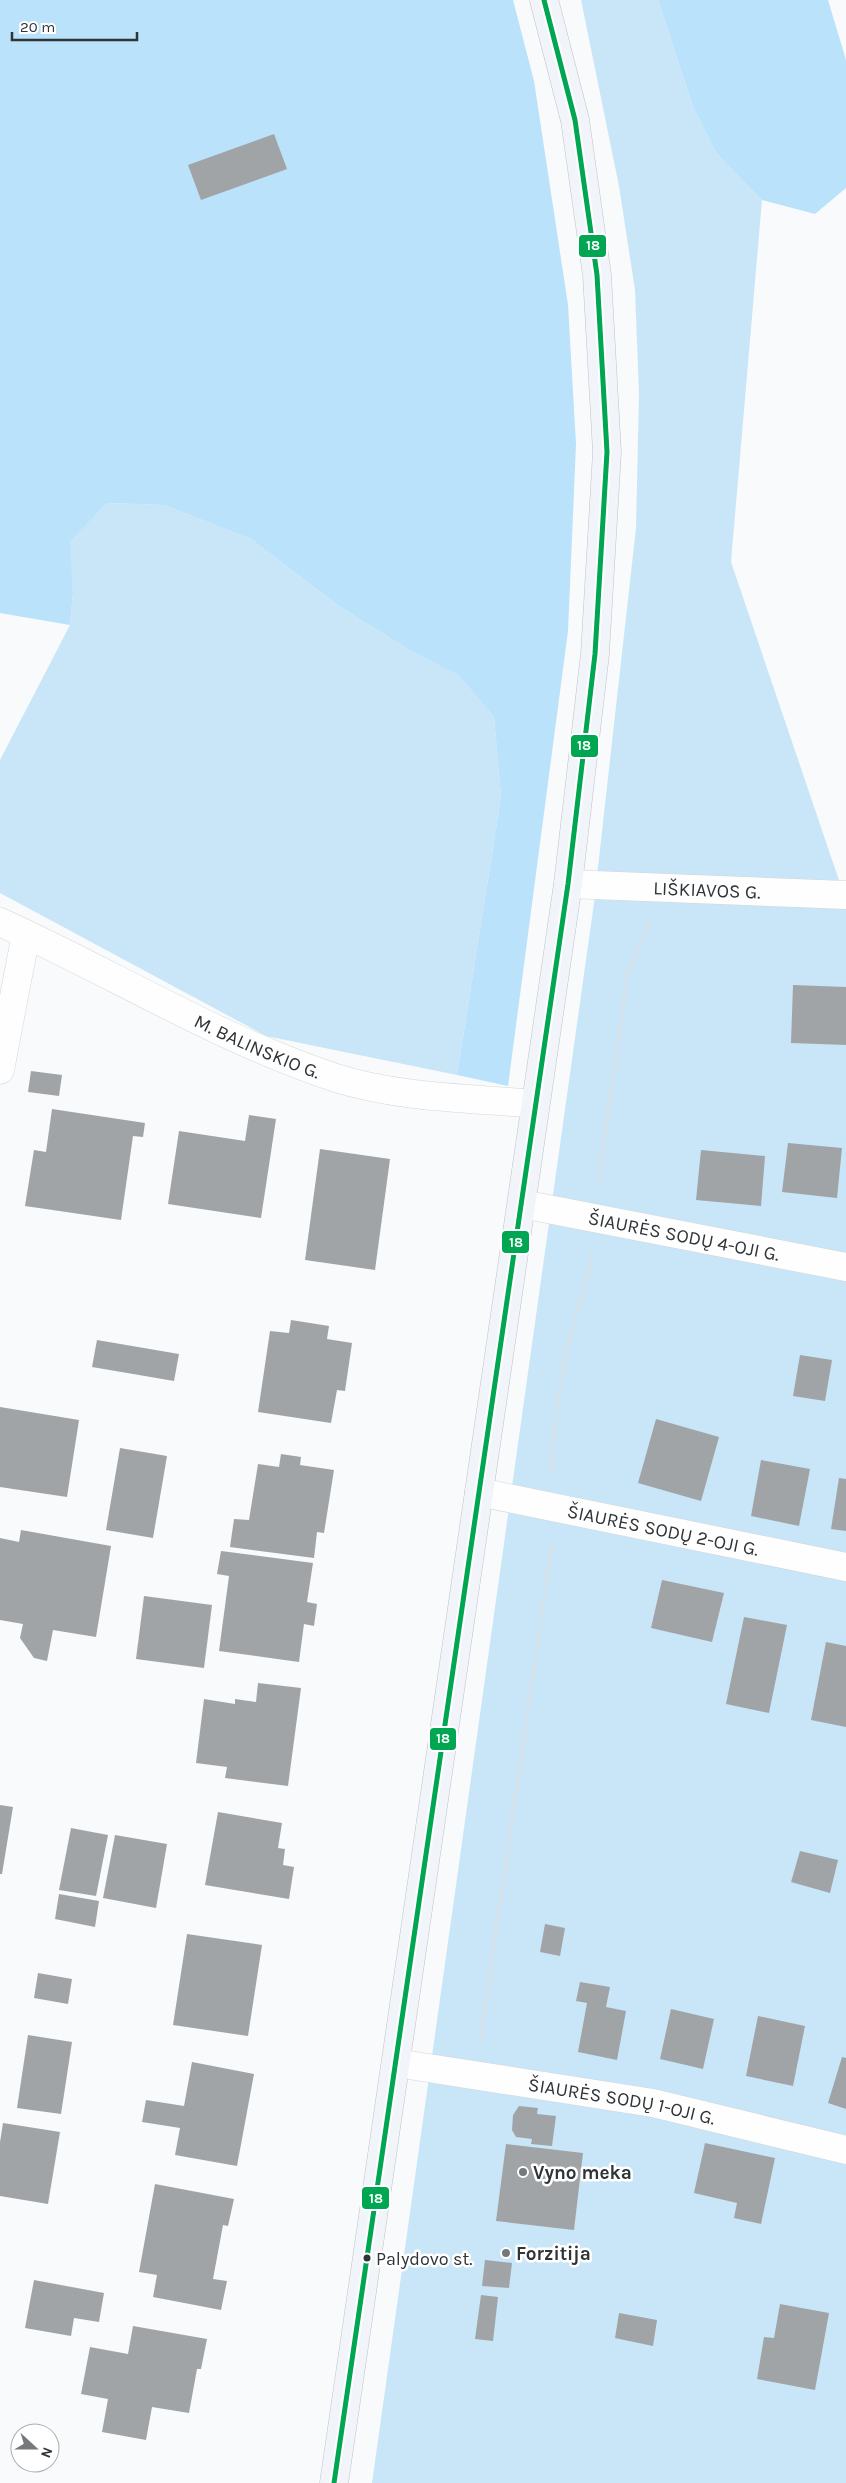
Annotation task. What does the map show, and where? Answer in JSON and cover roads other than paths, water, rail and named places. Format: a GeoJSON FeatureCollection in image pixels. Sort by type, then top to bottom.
{"type":"FeatureCollection","features":[{"type":"Feature","properties":{"kind":"main road"},"geometry":{"type":"LineString","coordinates":[[334,2483],[568,884],[595,654],[607,452],[597,275],[575,120],[544,0]]}},
{"type":"Feature","properties":{"kind":"street","name":"LIŠKIAVOS G."},"geometry":{"type":"LineString","coordinates":[[568,884],[846,896]]}},
{"type":"Feature","properties":{"kind":"street","name":"M. BALINSKIO G."},"geometry":{"type":"LineString","coordinates":[[0,922],[222,1033],[337,1078],[392,1091],[535,1104]]}},
{"type":"Feature","properties":{"kind":"street"},"geometry":{"type":"LineString","coordinates":[[0,1070],[26,934]]}},
{"type":"Feature","properties":{"kind":"street","name":"ŠIAURĖS SODŲ 4-OJI G."},"geometry":{"type":"LineString","coordinates":[[522,1204],[846,1267]]}},
{"type":"Feature","properties":{"kind":"street","name":"ŠIAURĖS SODŲ 2-OJI G."},"geometry":{"type":"LineString","coordinates":[[479,1492],[846,1567]]}},
{"type":"Feature","properties":{"kind":"street","name":"ŠIAURĖS SODŲ 1-OJI G."},"geometry":{"type":"LineString","coordinates":[[396,2063],[653,2103],[846,2150]]}},
{"type":"Feature","properties":{"kind":"place","name":"Vyno meka"},"geometry":{"type":"Point","coordinates":[523,2172]}},
{"type":"Feature","properties":{"kind":"place","name":"Forzitija"},"geometry":{"type":"Point","coordinates":[506,2253]}},
{"type":"Feature","properties":{"kind":"place","name":"Palydovo st."},"geometry":{"type":"Point","coordinates":[367,2258]}}]}
